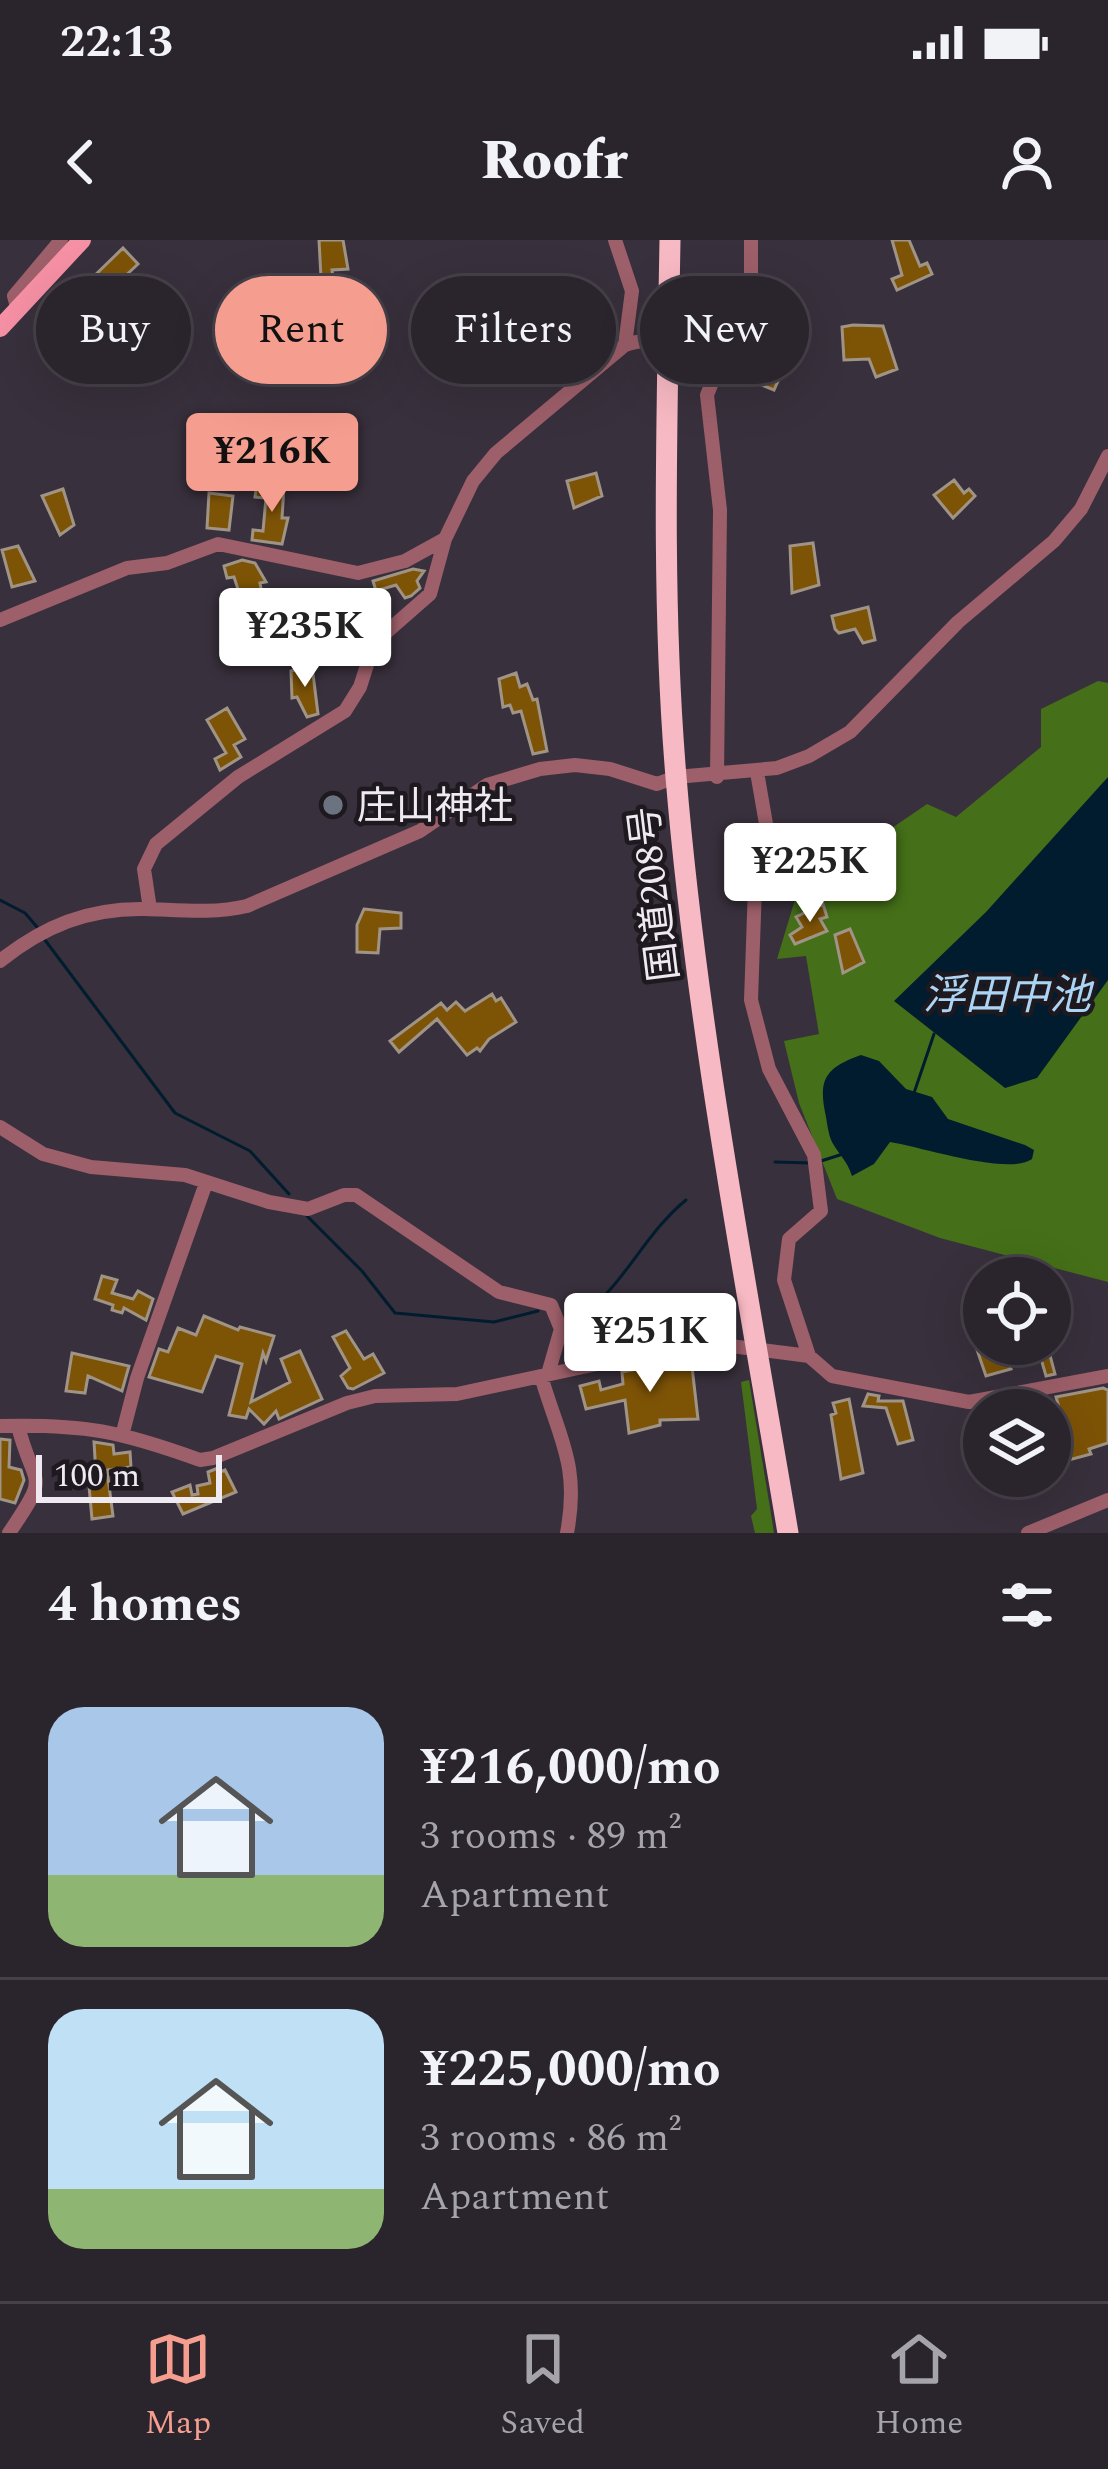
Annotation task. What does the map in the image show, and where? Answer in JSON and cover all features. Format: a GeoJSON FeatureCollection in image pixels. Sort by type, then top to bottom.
{"type":"FeatureCollection","features":[{"type":"Feature","properties":{"kind":"highway","name":"国道208号"},"geometry":{"type":"LineString","coordinates":[[669,276],[670,240]]}},
{"type":"Feature","properties":{"kind":"highway","name":"国道208号"},"geometry":{"type":"LineString","coordinates":[[668,384],[667,636],[676,777],[693,936],[788,1533]]}},
{"type":"Feature","properties":{"kind":"main road"},"geometry":{"type":"LineString","coordinates":[[0,328],[82,240]]}},
{"type":"Feature","properties":{"kind":"street"},"geometry":{"type":"LineString","coordinates":[[17,307],[14,296],[61,240]]}},
{"type":"Feature","properties":{"kind":"street"},"geometry":{"type":"LineString","coordinates":[[615,240],[632,291],[625,345]]}},
{"type":"Feature","properties":{"kind":"street"},"geometry":{"type":"LineString","coordinates":[[750,276],[751,240]]}},
{"type":"Feature","properties":{"kind":"street"},"geometry":{"type":"LineString","coordinates":[[150,909],[144,869],[148,854],[238,777],[345,711],[360,687],[374,643],[430,594],[445,539],[473,481],[496,453],[625,345],[640,342]]}},
{"type":"Feature","properties":{"kind":"street"},"geometry":{"type":"LineString","coordinates":[[711,384],[707,395],[720,510],[717,777]]}},
{"type":"Feature","properties":{"kind":"street"},"geometry":{"type":"LineString","coordinates":[[0,961],[40,931],[79,916],[150,909],[223,912],[247,906],[420,831],[488,785],[540,769],[575,765],[610,769],[657,784],[676,777],[757,772],[809,756],[850,732],[958,622],[1054,541],[1081,509],[1108,456]]}},
{"type":"Feature","properties":{"kind":"street"},"geometry":{"type":"LineString","coordinates":[[0,620],[127,568],[167,563],[218,544],[358,573],[405,561],[445,539]]}},
{"type":"Feature","properties":{"kind":"street"},"geometry":{"type":"LineString","coordinates":[[757,772],[770,847],[755,886],[751,1000],[769,1069],[815,1162],[821,1211],[789,1239],[784,1280],[809,1356],[832,1376],[969,1402],[1108,1376]]}},
{"type":"Feature","properties":{"kind":"street"},"geometry":{"type":"LineString","coordinates":[[0,1126],[59,1158],[92,1167],[172,1172],[308,1209],[344,1195],[366,1200],[499,1292],[550,1305],[561,1328],[544,1375],[566,1443],[574,1495],[567,1533]]}},
{"type":"Feature","properties":{"kind":"street"},"geometry":{"type":"LineString","coordinates":[[123,1432],[136,1378],[206,1183]]}},
{"type":"Feature","properties":{"kind":"street"},"geometry":{"type":"LineString","coordinates":[[0,1426],[88,1426],[123,1432],[200,1460],[347,1402],[375,1396],[457,1394],[699,1342],[809,1356]]}},
{"type":"Feature","properties":{"kind":"street"},"geometry":{"type":"LineString","coordinates":[[9,1533],[36,1494],[39,1481],[19,1426]]}},
{"type":"Feature","properties":{"kind":"street"},"geometry":{"type":"LineString","coordinates":[[1028,1533],[1108,1500]]}},
{"type":"Feature","properties":{"kind":"green space"},"geometry":{"type":"Polygon","coordinates":[[[1098,681],[1108,683],[1108,1282],[1071,1272],[1071,1257],[1013,1257],[940,1238],[837,1199],[799,1103],[784,1041],[819,1034],[806,956],[777,959],[797,893],[927,804],[956,817],[1041,747],[1041,709],[1098,681]]]}},
{"type":"Feature","properties":{"kind":"green space"},"geometry":{"type":"Polygon","coordinates":[[[749,1380],[774,1533],[755,1533],[751,1516],[757,1509],[741,1382],[749,1380]]]}},
{"type":"Feature","properties":{"kind":"water","name":"浮田中池"},"geometry":{"type":"Polygon","coordinates":[[[1108,777],[1108,980],[1037,1078],[1005,1088],[894,1001],[986,912],[1108,777]]]}},
{"type":"Feature","properties":{"kind":"water"},"geometry":{"type":"Polygon","coordinates":[[[861,1055],[879,1061],[906,1089],[932,1097],[948,1119],[1025,1145],[1034,1150],[1032,1159],[985,1162],[890,1142],[874,1164],[852,1176],[831,1139],[823,1090],[833,1069],[861,1055]]]}},
{"type":"Feature","properties":{"kind":"building"},"geometry":{"type":"Polygon","coordinates":[[[319,240],[343,240],[348,269],[321,276],[319,240]]]}},
{"type":"Feature","properties":{"kind":"building"},"geometry":{"type":"Polygon","coordinates":[[[892,240],[909,240],[920,266],[927,263],[932,274],[897,290],[892,279],[902,275],[892,240]]]}},
{"type":"Feature","properties":{"kind":"building"},"geometry":{"type":"Polygon","coordinates":[[[123,248],[138,264],[125,276],[94,276],[123,248]]]}},
{"type":"Feature","properties":{"kind":"building"},"geometry":{"type":"Polygon","coordinates":[[[883,326],[897,369],[876,377],[869,359],[844,360],[842,327],[883,326]]]}},
{"type":"Feature","properties":{"kind":"building"},"geometry":{"type":"Polygon","coordinates":[[[596,473],[602,496],[574,508],[567,481],[596,473]]]}},
{"type":"Feature","properties":{"kind":"building"},"geometry":{"type":"Polygon","coordinates":[[[954,480],[964,493],[969,489],[975,496],[953,518],[934,495],[954,480]]]}},
{"type":"Feature","properties":{"kind":"building"},"geometry":{"type":"Polygon","coordinates":[[[257,483],[284,487],[282,518],[288,518],[282,544],[252,540],[253,530],[263,531],[266,498],[255,497],[257,483]]]}},
{"type":"Feature","properties":{"kind":"building"},"geometry":{"type":"Polygon","coordinates":[[[63,489],[74,525],[60,535],[42,496],[63,489]]]}},
{"type":"Feature","properties":{"kind":"building"},"geometry":{"type":"Polygon","coordinates":[[[209,493],[233,496],[229,530],[207,528],[209,493]]]}},
{"type":"Feature","properties":{"kind":"building"},"geometry":{"type":"Polygon","coordinates":[[[813,543],[819,585],[792,593],[790,546],[813,543]]]}},
{"type":"Feature","properties":{"kind":"building"},"geometry":{"type":"Polygon","coordinates":[[[18,546],[35,581],[12,587],[2,550],[18,546]]]}},
{"type":"Feature","properties":{"kind":"building"},"geometry":{"type":"Polygon","coordinates":[[[242,560],[255,563],[266,582],[260,583],[266,615],[248,620],[234,577],[227,578],[224,566],[242,560]]]}},
{"type":"Feature","properties":{"kind":"building"},"geometry":{"type":"Polygon","coordinates":[[[413,569],[424,571],[417,581],[420,588],[411,596],[405,598],[396,585],[376,591],[373,581],[413,569]]]}},
{"type":"Feature","properties":{"kind":"building"},"geometry":{"type":"Polygon","coordinates":[[[868,607],[875,640],[863,643],[855,629],[839,633],[835,629],[832,616],[868,607]]]}},
{"type":"Feature","properties":{"kind":"building"},"geometry":{"type":"Polygon","coordinates":[[[312,666],[318,714],[307,717],[297,697],[292,698],[291,671],[312,666]]]}},
{"type":"Feature","properties":{"kind":"building"},"geometry":{"type":"Polygon","coordinates":[[[516,673],[520,687],[527,684],[533,700],[537,699],[547,751],[533,754],[521,711],[513,713],[510,705],[503,707],[499,679],[516,673]]]}},
{"type":"Feature","properties":{"kind":"building"},"geometry":{"type":"Polygon","coordinates":[[[227,708],[245,739],[234,745],[241,757],[220,770],[215,759],[226,753],[207,720],[227,708]]]}},
{"type":"Feature","properties":{"kind":"building"},"geometry":{"type":"Polygon","coordinates":[[[823,904],[827,917],[820,919],[827,931],[795,944],[790,935],[802,927],[796,917],[823,904]]]}},
{"type":"Feature","properties":{"kind":"building"},"geometry":{"type":"Polygon","coordinates":[[[364,909],[401,913],[401,928],[380,929],[378,953],[357,952],[357,925],[364,909]]]}},
{"type":"Feature","properties":{"kind":"building"},"geometry":{"type":"Polygon","coordinates":[[[850,929],[864,962],[843,973],[835,935],[850,929]]]}},
{"type":"Feature","properties":{"kind":"building"},"geometry":{"type":"Polygon","coordinates":[[[492,994],[496,1001],[501,998],[516,1022],[489,1039],[480,1051],[477,1048],[467,1055],[437,1019],[399,1052],[390,1041],[441,1003],[447,1010],[456,1002],[465,1011],[492,994]]]}},
{"type":"Feature","properties":{"kind":"building"},"geometry":{"type":"Polygon","coordinates":[[[102,1276],[117,1280],[112,1293],[133,1299],[138,1291],[153,1299],[146,1320],[124,1308],[122,1313],[112,1310],[113,1305],[95,1299],[102,1276]]]}},
{"type":"Feature","properties":{"kind":"building"},"geometry":{"type":"Polygon","coordinates":[[[204,1316],[238,1330],[274,1336],[266,1361],[263,1353],[251,1402],[290,1382],[281,1359],[300,1351],[322,1399],[279,1419],[276,1411],[264,1424],[249,1409],[246,1418],[229,1415],[242,1364],[216,1356],[202,1392],[149,1377],[159,1349],[168,1352],[178,1328],[196,1335],[204,1316]]]}},
{"type":"Feature","properties":{"kind":"building"},"geometry":{"type":"Polygon","coordinates":[[[346,1331],[364,1359],[373,1354],[384,1373],[353,1389],[341,1376],[350,1368],[333,1337],[346,1331]]]}},
{"type":"Feature","properties":{"kind":"building"},"geometry":{"type":"Polygon","coordinates":[[[72,1353],[129,1366],[122,1391],[88,1376],[85,1393],[66,1391],[72,1353]]]}},
{"type":"Feature","properties":{"kind":"building"},"geometry":{"type":"Polygon","coordinates":[[[691,1358],[698,1419],[660,1420],[660,1425],[629,1433],[625,1400],[586,1409],[580,1386],[599,1381],[601,1390],[623,1384],[622,1372],[691,1358]]]}},
{"type":"Feature","properties":{"kind":"building"},"geometry":{"type":"Polygon","coordinates":[[[982,1365],[1010,1365],[1011,1369],[986,1376],[982,1365]]]}},
{"type":"Feature","properties":{"kind":"building"},"geometry":{"type":"Polygon","coordinates":[[[1043,1365],[1053,1365],[1055,1374],[1046,1376],[1043,1365]]]}},
{"type":"Feature","properties":{"kind":"building"},"geometry":{"type":"Polygon","coordinates":[[[1108,1390],[1108,1443],[1071,1459],[1071,1449],[1071,1394],[1108,1390]]]}},
{"type":"Feature","properties":{"kind":"building"},"geometry":{"type":"Polygon","coordinates":[[[868,1394],[879,1396],[878,1401],[903,1401],[913,1440],[898,1444],[886,1408],[863,1406],[868,1394]]]}},
{"type":"Feature","properties":{"kind":"building"},"geometry":{"type":"Polygon","coordinates":[[[849,1399],[863,1473],[841,1479],[831,1415],[836,1413],[833,1403],[849,1399]]]}},
{"type":"Feature","properties":{"kind":"building"},"geometry":{"type":"Polygon","coordinates":[[[0,1439],[10,1440],[9,1467],[21,1470],[24,1480],[15,1503],[0,1499],[0,1439]]]}},
{"type":"Feature","properties":{"kind":"building"},"geometry":{"type":"Polygon","coordinates":[[[94,1442],[113,1445],[114,1454],[130,1452],[131,1467],[107,1470],[113,1516],[92,1519],[88,1475],[96,1474],[94,1442]]]}},
{"type":"Feature","properties":{"kind":"building"},"geometry":{"type":"Polygon","coordinates":[[[225,1470],[236,1492],[183,1514],[172,1492],[190,1485],[192,1495],[198,1494],[197,1486],[210,1483],[208,1472],[225,1470]]]}},
{"type":"Feature","properties":{"kind":"waterway"},"geometry":{"type":"LineString","coordinates":[[0,900],[25,913],[37,927]]}},
{"type":"Feature","properties":{"kind":"waterway"},"geometry":{"type":"LineString","coordinates":[[45,940],[175,1113],[250,1151],[289,1194]]}},
{"type":"Feature","properties":{"kind":"waterway"},"geometry":{"type":"LineString","coordinates":[[914,1093],[934,1034]]}},
{"type":"Feature","properties":{"kind":"waterway"},"geometry":{"type":"LineString","coordinates":[[821,1161],[846,1153]]}},
{"type":"Feature","properties":{"kind":"waterway"},"geometry":{"type":"LineString","coordinates":[[775,1162],[811,1163]]}},
{"type":"Feature","properties":{"kind":"waterway"},"geometry":{"type":"LineString","coordinates":[[571,1308],[592,1308],[686,1200]]}},
{"type":"Feature","properties":{"kind":"waterway"},"geometry":{"type":"LineString","coordinates":[[307,1216],[362,1271],[395,1313],[494,1322],[538,1311]]}},
{"type":"Feature","properties":{"kind":"place","name":"庄山神社"},"geometry":{"type":"Point","coordinates":[333,805]}}]}
